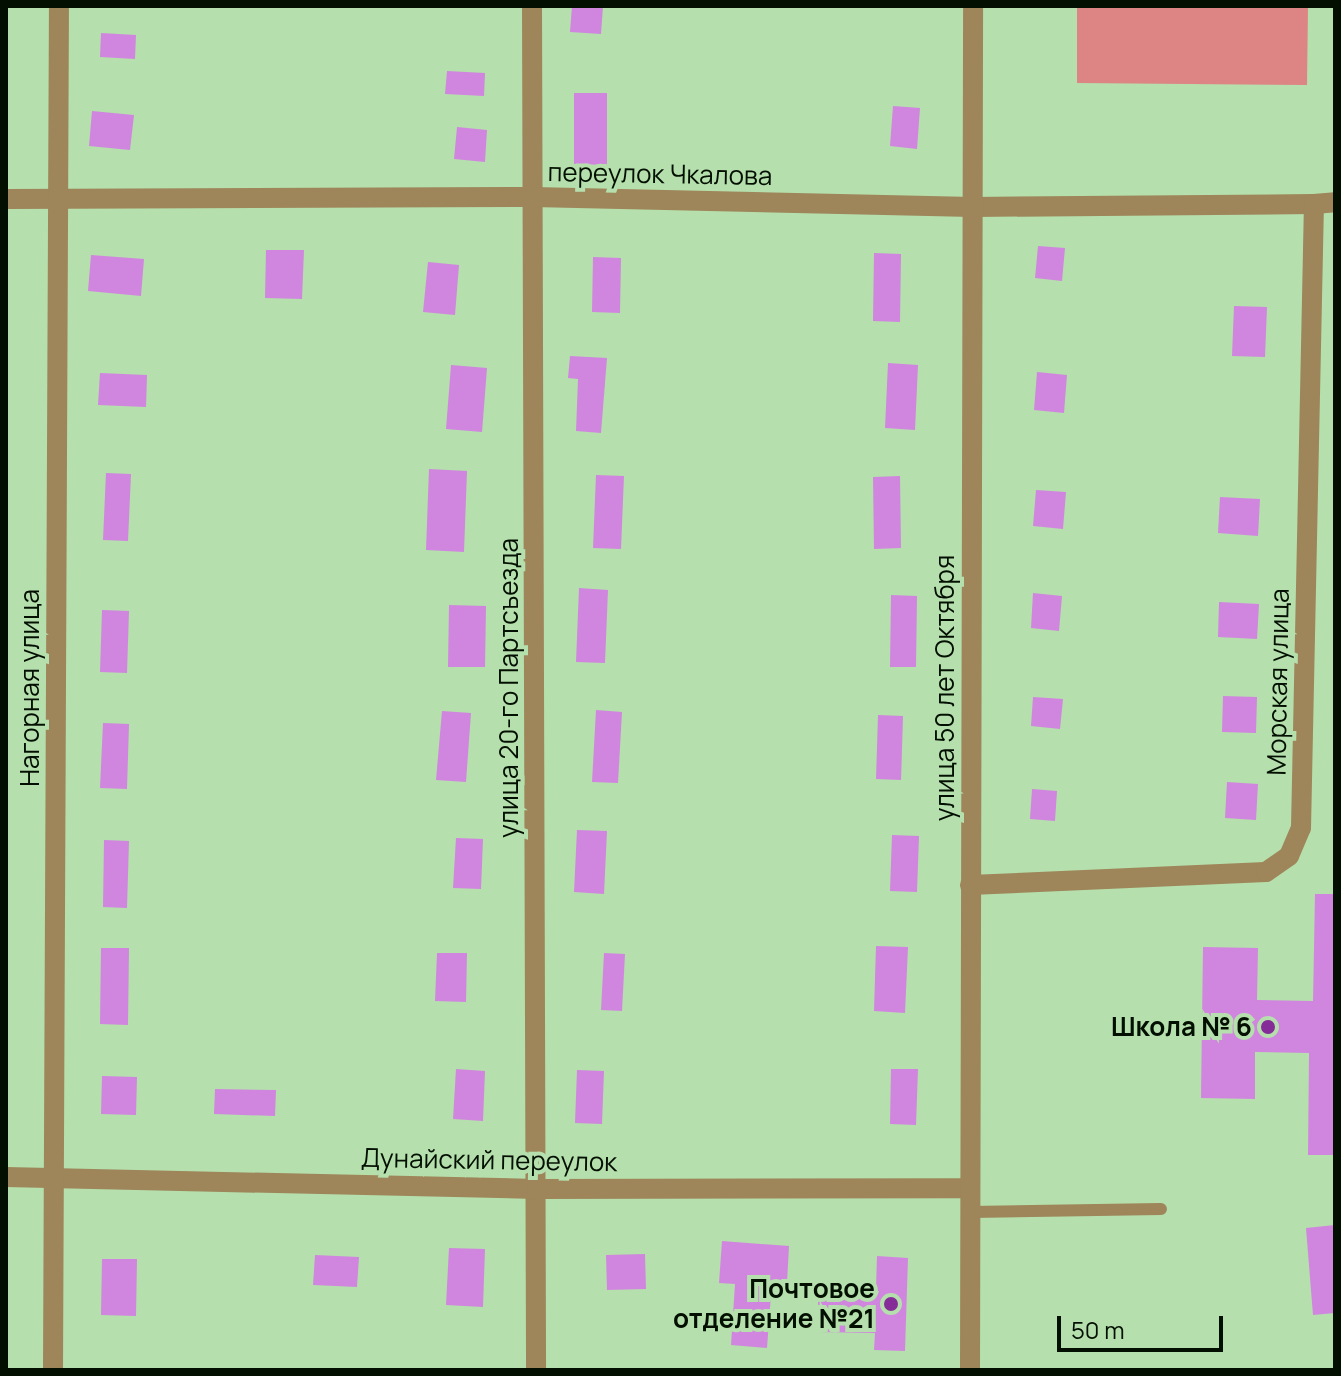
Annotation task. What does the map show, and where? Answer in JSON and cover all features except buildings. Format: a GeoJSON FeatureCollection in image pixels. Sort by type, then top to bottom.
{"type":"FeatureCollection","features":[{"type":"Feature","properties":{"kind":"street","name":"Нагорная улица"},"geometry":{"type":"LineString","coordinates":[[53,1370],[59,6]]}},
{"type":"Feature","properties":{"kind":"street","name":"улица 20-го Партсъезда"},"geometry":{"type":"LineString","coordinates":[[532,6],[536,1370]]}},
{"type":"Feature","properties":{"kind":"street","name":"улица 50 лет Октября"},"geometry":{"type":"LineString","coordinates":[[970,1370],[973,6]]}},
{"type":"Feature","properties":{"kind":"street","name":"переулок Чкалова"},"geometry":{"type":"LineString","coordinates":[[6,199],[533,197],[973,207],[1314,204]]}},
{"type":"Feature","properties":{"kind":"street"},"geometry":{"type":"LineString","coordinates":[[1314,204],[1335,202]]}},
{"type":"Feature","properties":{"kind":"street","name":"Морская улица"},"geometry":{"type":"LineString","coordinates":[[970,885],[1266,872],[1289,856],[1301,828],[1314,204]]}},
{"type":"Feature","properties":{"kind":"street","name":"Дунайский переулок"},"geometry":{"type":"LineString","coordinates":[[6,1177],[537,1189],[970,1188]]}},
{"type":"Feature","properties":{"kind":"lane"},"geometry":{"type":"LineString","coordinates":[[971,1212],[1161,1209]]}},
{"type":"Feature","properties":{"kind":"shaded area"},"geometry":{"type":"Polygon","coordinates":[[[1077,6],[1308,6],[1307,85],[1077,83],[1077,6]]]}},
{"type":"Feature","properties":{"kind":"place","name":"Школа № 6"},"geometry":{"type":"Point","coordinates":[1268,1027]}},
{"type":"Feature","properties":{"kind":"place","name":"Почтовое отделение №21"},"geometry":{"type":"Point","coordinates":[891,1304]}}]}
